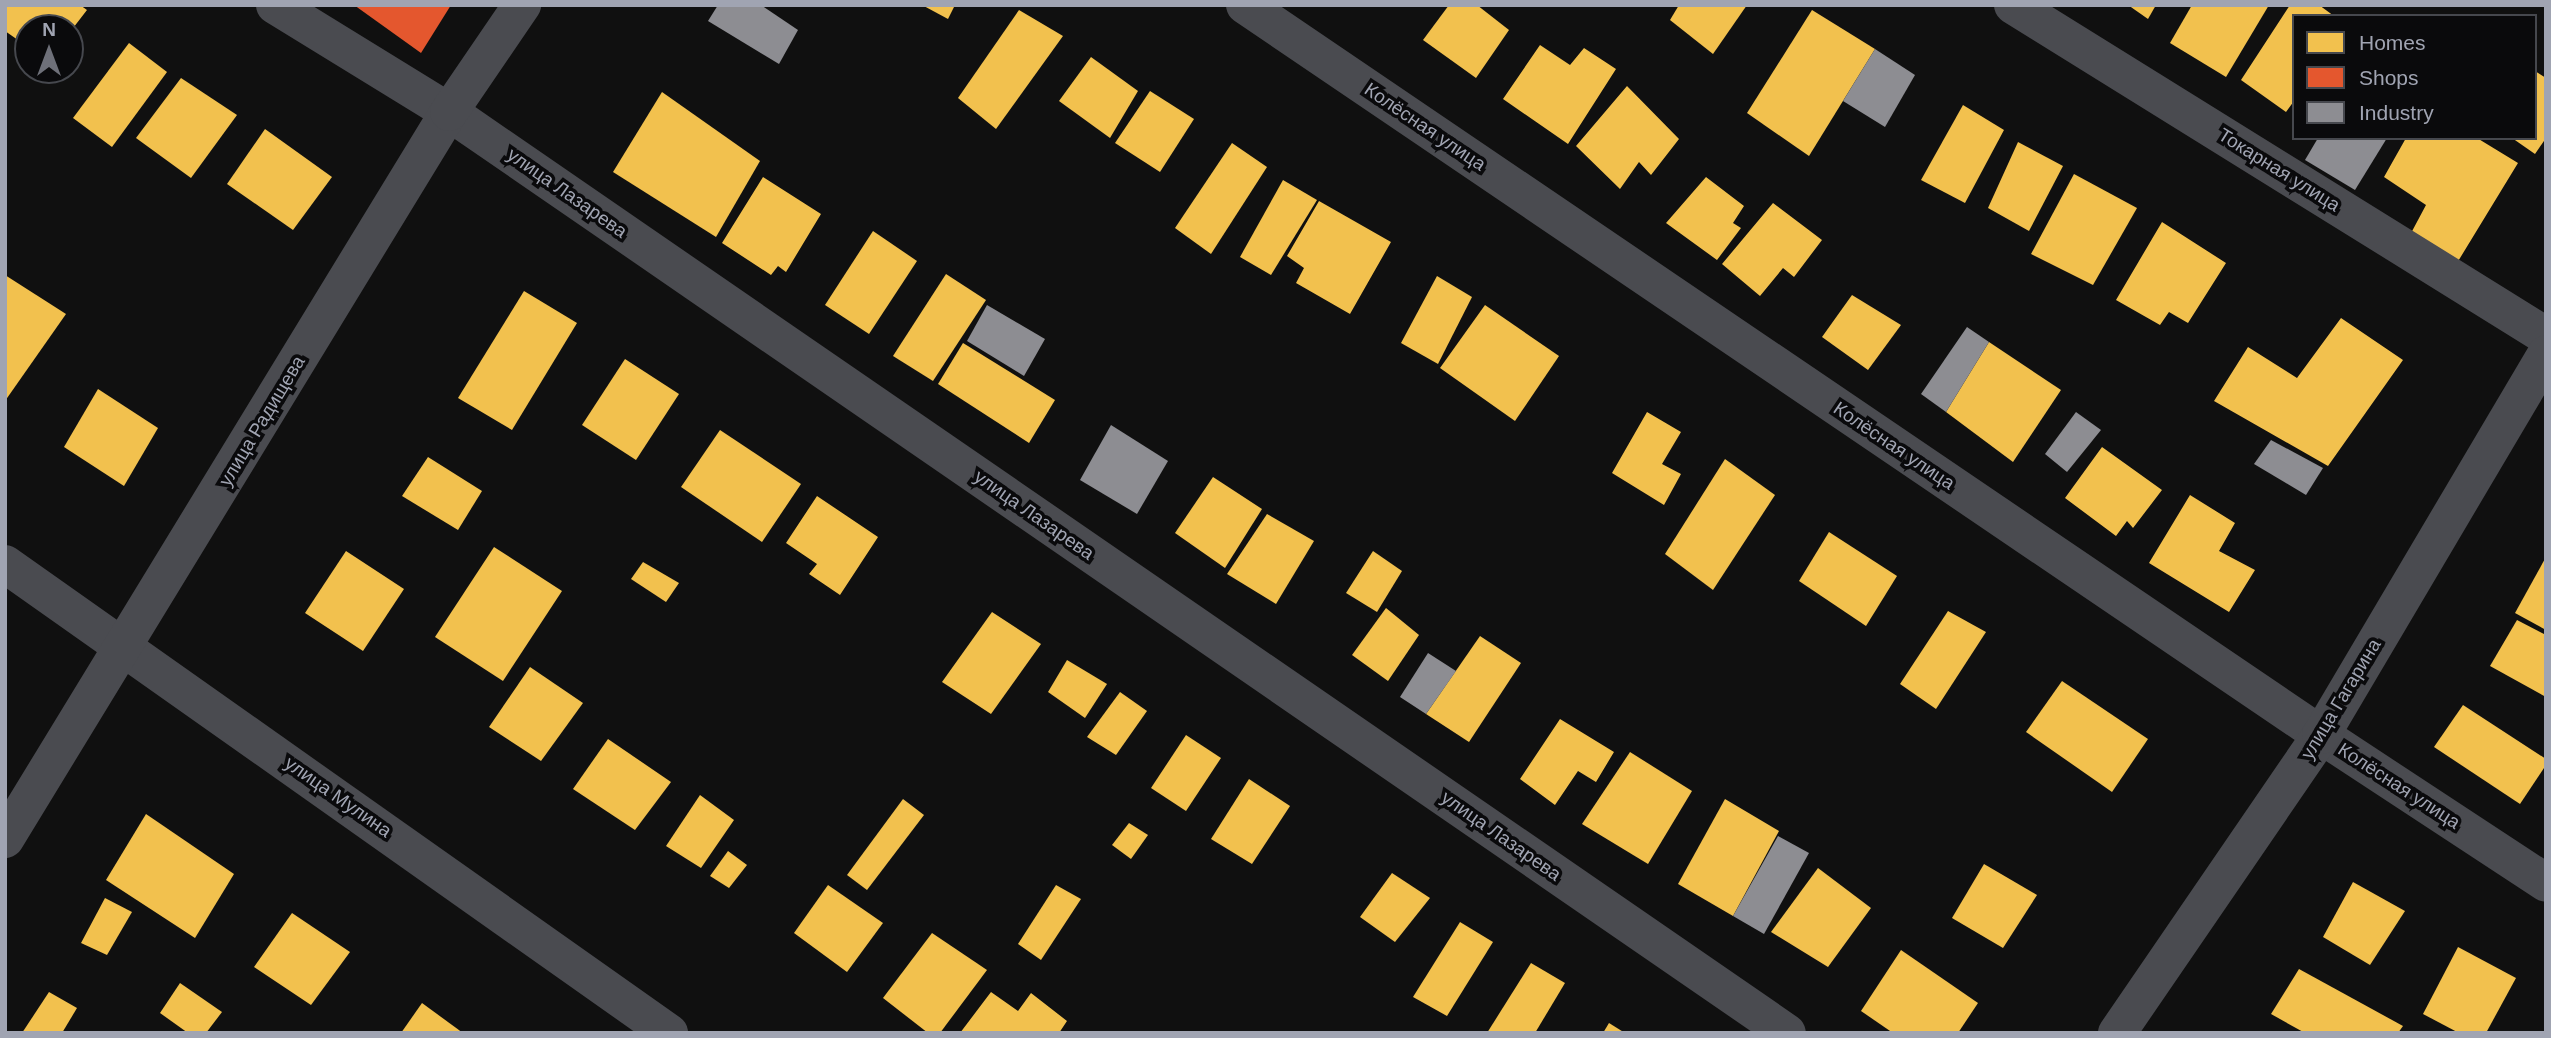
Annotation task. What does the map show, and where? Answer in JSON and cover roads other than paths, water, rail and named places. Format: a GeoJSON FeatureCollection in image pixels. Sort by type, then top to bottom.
{"type":"FeatureCollection","features":[{"type":"Feature","properties":{"kind":"street","name":"улица Лазарева"},"geometry":{"type":"LineString","coordinates":[[275,5],[449,112],[1787,1033]]}},
{"type":"Feature","properties":{"kind":"street","name":"улица Радищева"},"geometry":{"type":"LineString","coordinates":[[5,839],[126,646],[449,112],[522,5]]}},
{"type":"Feature","properties":{"kind":"street","name":"Колёсная улица"},"geometry":{"type":"LineString","coordinates":[[1245,5],[2321,735],[2546,883]]}},
{"type":"Feature","properties":{"kind":"street","name":"Токарная улица"},"geometry":{"type":"LineString","coordinates":[[2013,5],[2546,336]]}},
{"type":"Feature","properties":{"kind":"street","name":"улица Гагарина"},"geometry":{"type":"LineString","coordinates":[[2118,1033],[2321,735],[2546,355]]}},
{"type":"Feature","properties":{"kind":"street","name":"улица Мулина"},"geometry":{"type":"LineString","coordinates":[[5,564],[126,646],[668,1033]]}}]}
